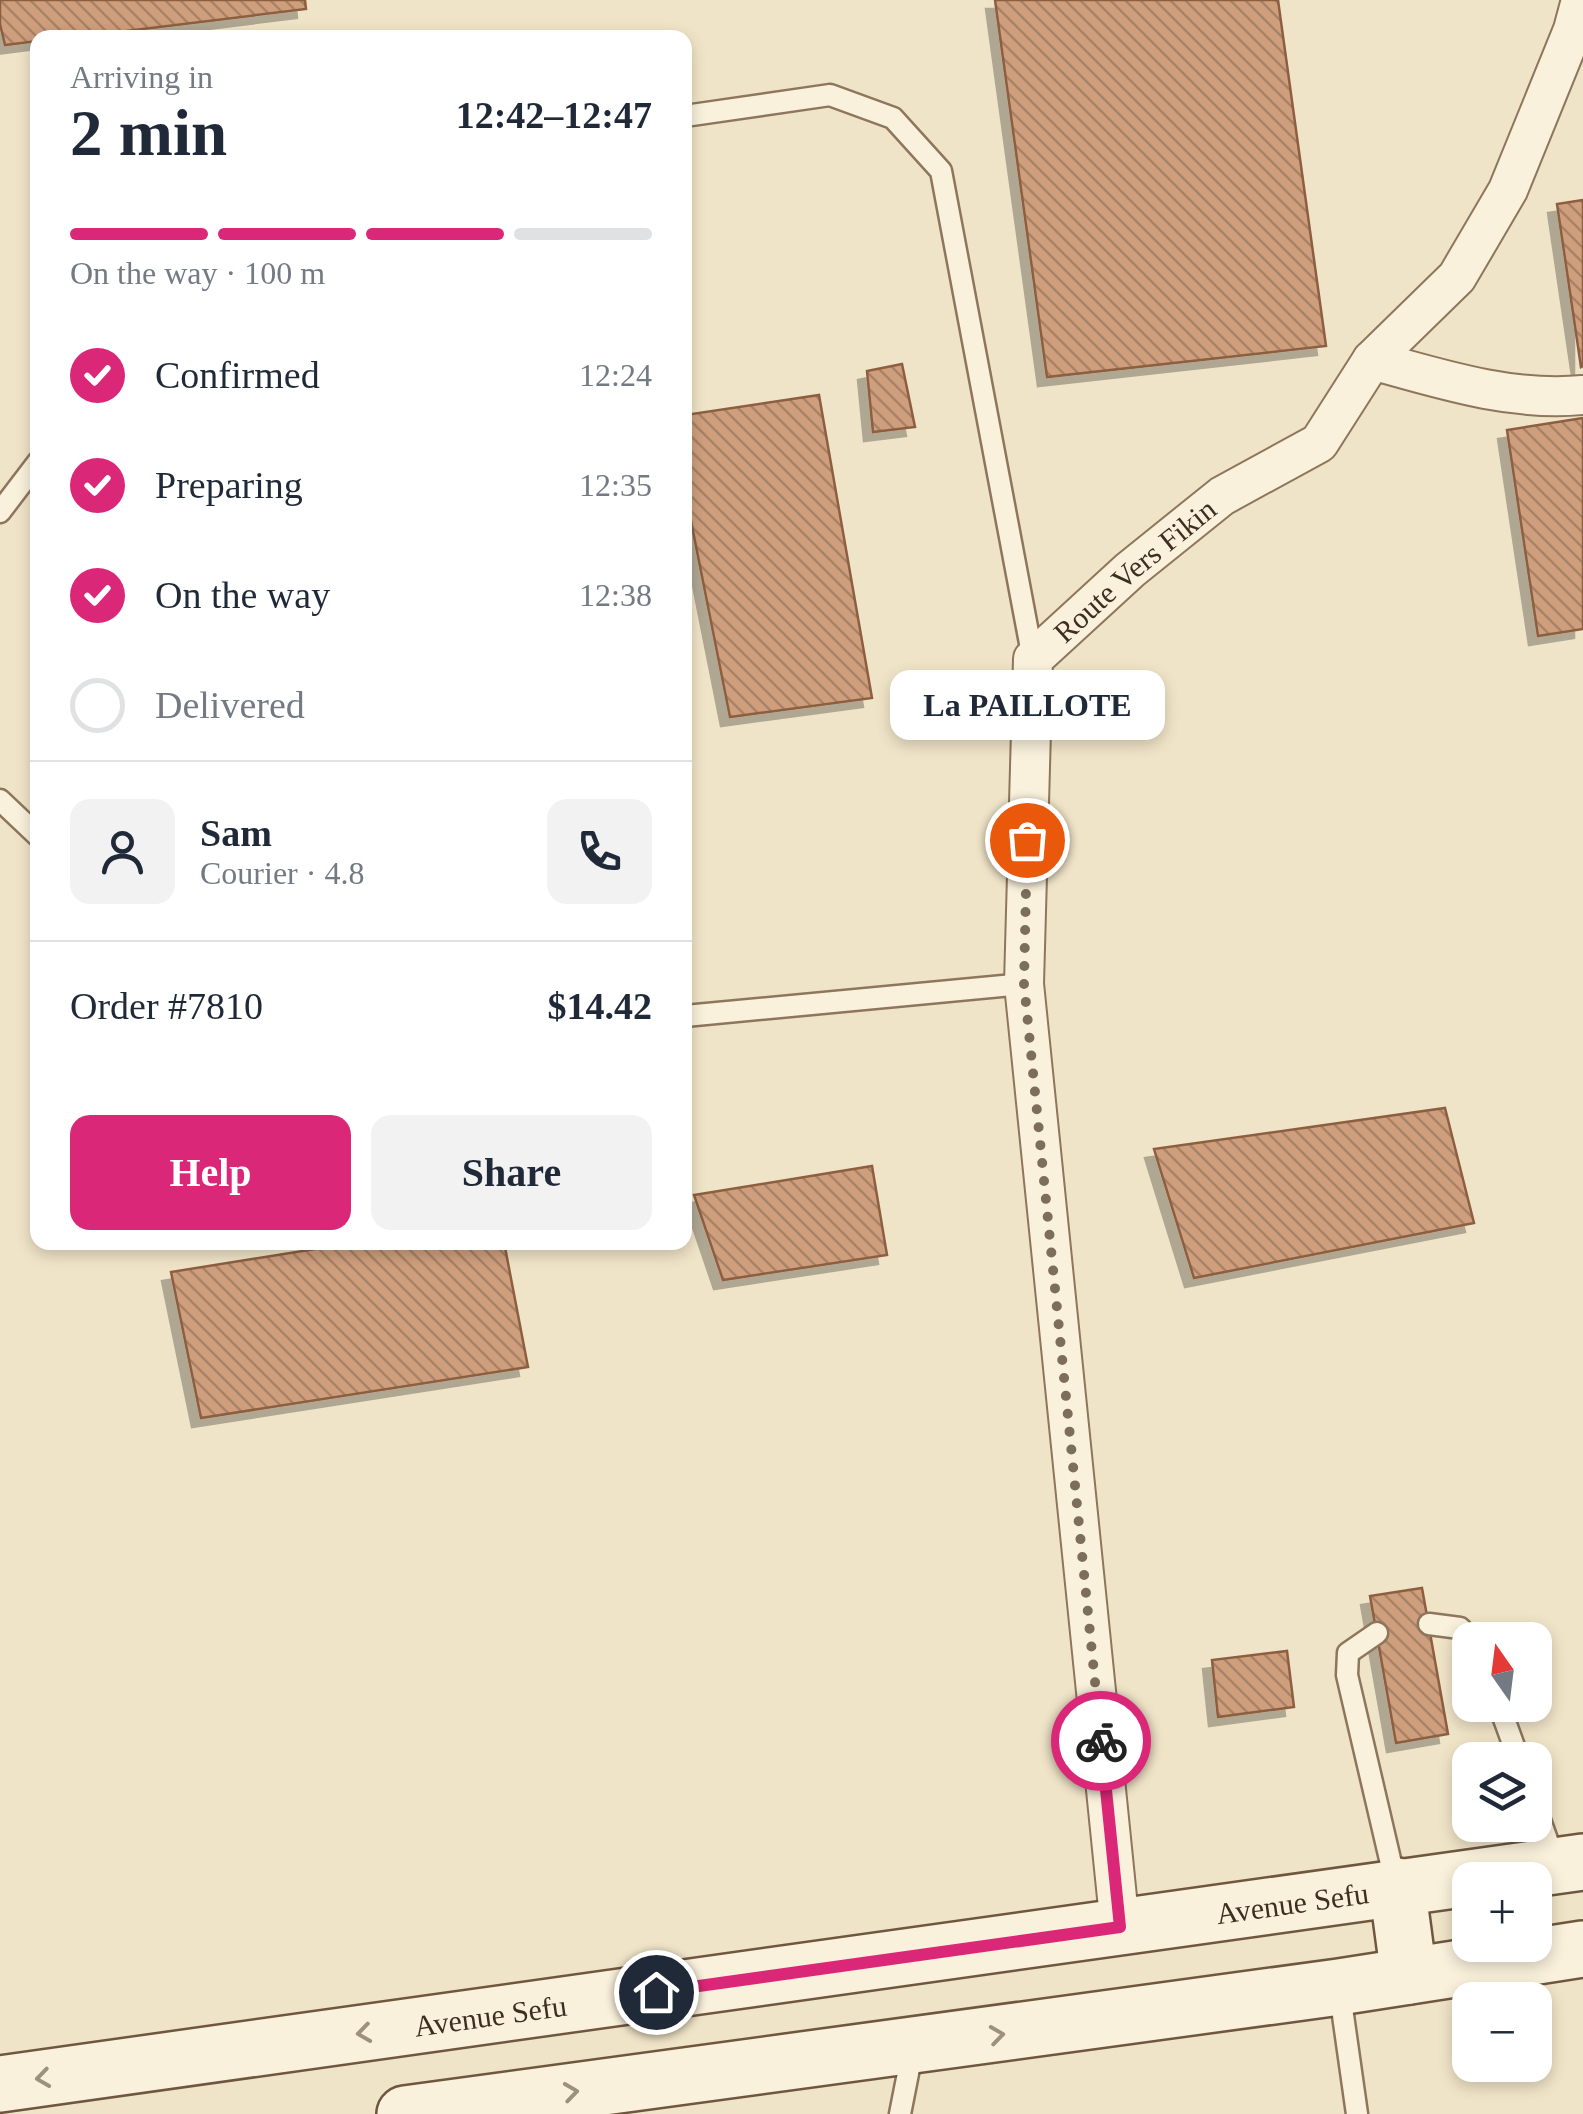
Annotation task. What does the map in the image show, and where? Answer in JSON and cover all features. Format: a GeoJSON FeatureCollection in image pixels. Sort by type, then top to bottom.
{"type":"FeatureCollection","features":[{"type":"Feature","properties":{"kind":"main road","name":"Avenue Sefu"},"geometry":{"type":"LineString","coordinates":[[0,2084],[1396,1886],[1570,1865]]}},
{"type":"Feature","properties":{"kind":"main road"},"geometry":{"type":"LineString","coordinates":[[1396,1886],[1409,1976]]}},
{"type":"Feature","properties":{"kind":"main road"},"geometry":{"type":"LineString","coordinates":[[431,2112],[1339,1987],[1583,1949]]}},
{"type":"Feature","properties":{"kind":"street","name":"Route Vers Fikin"},"geometry":{"type":"LineString","coordinates":[[1120,1927],[1024,984],[1033,659],[1130,570],[1222,496],[1319,443],[1372,360],[1457,278],[1508,190],[1573,30],[1581,0]]}},
{"type":"Feature","properties":{"kind":"street"},"geometry":{"type":"LineString","coordinates":[[1372,360],[1474,388],[1563,397],[1583,395]]}},
{"type":"Feature","properties":{"kind":"lane"},"geometry":{"type":"LineString","coordinates":[[692,115],[830,95],[893,118],[941,170],[1033,659]]}},
{"type":"Feature","properties":{"kind":"lane"},"geometry":{"type":"LineString","coordinates":[[0,512],[30,473]]}},
{"type":"Feature","properties":{"kind":"lane"},"geometry":{"type":"LineString","coordinates":[[0,800],[30,828]]}},
{"type":"Feature","properties":{"kind":"lane"},"geometry":{"type":"LineString","coordinates":[[692,1015],[1024,984]]}},
{"type":"Feature","properties":{"kind":"lane"},"geometry":{"type":"LineString","coordinates":[[1429,1624],[1452,1627]]}},
{"type":"Feature","properties":{"kind":"lane"},"geometry":{"type":"LineString","coordinates":[[1377,1634],[1348,1653],[1347,1675],[1396,1886]]}},
{"type":"Feature","properties":{"kind":"lane"},"geometry":{"type":"LineString","coordinates":[[1552,1835],[1570,1865]]}},
{"type":"Feature","properties":{"kind":"lane"},"geometry":{"type":"LineString","coordinates":[[1339,1987],[1357,2114]]}},
{"type":"Feature","properties":{"kind":"lane"},"geometry":{"type":"LineString","coordinates":[[900,2114],[913,2046]]}},
{"type":"Feature","properties":{"kind":"building"},"geometry":{"type":"Polygon","coordinates":[[[0,0],[305,0],[306,9],[134,30],[30,30],[30,42],[5,45],[0,0]]]}},
{"type":"Feature","properties":{"kind":"building"},"geometry":{"type":"Polygon","coordinates":[[[995,0],[1278,0],[1326,346],[1047,377],[995,0]]]}},
{"type":"Feature","properties":{"kind":"building"},"geometry":{"type":"Polygon","coordinates":[[[1583,200],[1583,366],[1581,367],[1557,204],[1583,200]]]}},
{"type":"Feature","properties":{"kind":"building"},"geometry":{"type":"Polygon","coordinates":[[[902,364],[915,427],[873,432],[867,371],[902,364]]]}},
{"type":"Feature","properties":{"kind":"building"},"geometry":{"type":"Polygon","coordinates":[[[819,395],[872,698],[730,717],[692,526],[692,414],[819,395]]]}},
{"type":"Feature","properties":{"kind":"building"},"geometry":{"type":"Polygon","coordinates":[[[1583,418],[1583,629],[1538,636],[1507,430],[1583,418]]]}},
{"type":"Feature","properties":{"kind":"building"},"geometry":{"type":"Polygon","coordinates":[[[1445,1108],[1474,1223],[1194,1278],[1154,1149],[1445,1108]]]}},
{"type":"Feature","properties":{"kind":"building"},"geometry":{"type":"Polygon","coordinates":[[[872,1166],[887,1255],[723,1280],[694,1195],[872,1166]]]}},
{"type":"Feature","properties":{"kind":"building"},"geometry":{"type":"Polygon","coordinates":[[[309,1250],[506,1250],[528,1367],[201,1418],[171,1272],[309,1250]]]}},
{"type":"Feature","properties":{"kind":"building"},"geometry":{"type":"Polygon","coordinates":[[[1422,1588],[1448,1734],[1396,1743],[1370,1596],[1422,1588]]]}},
{"type":"Feature","properties":{"kind":"building"},"geometry":{"type":"Polygon","coordinates":[[[1287,1651],[1294,1707],[1218,1717],[1212,1660],[1287,1651]]]}},
{"type":"Feature","properties":{"kind":"way so far"},"geometry":{"type":"LineString","coordinates":[[1027,840],[1024,984],[1101,1741]]}},
{"type":"Feature","properties":{"kind":"place","name":"La PAILLOTE"},"geometry":{"type":"Point","coordinates":[1027,840]}},
{"type":"Feature","properties":{"kind":"route"},"geometry":{"type":"LineString","coordinates":[[656,1992],[1120,1927],[1101,1741]]}}]}
